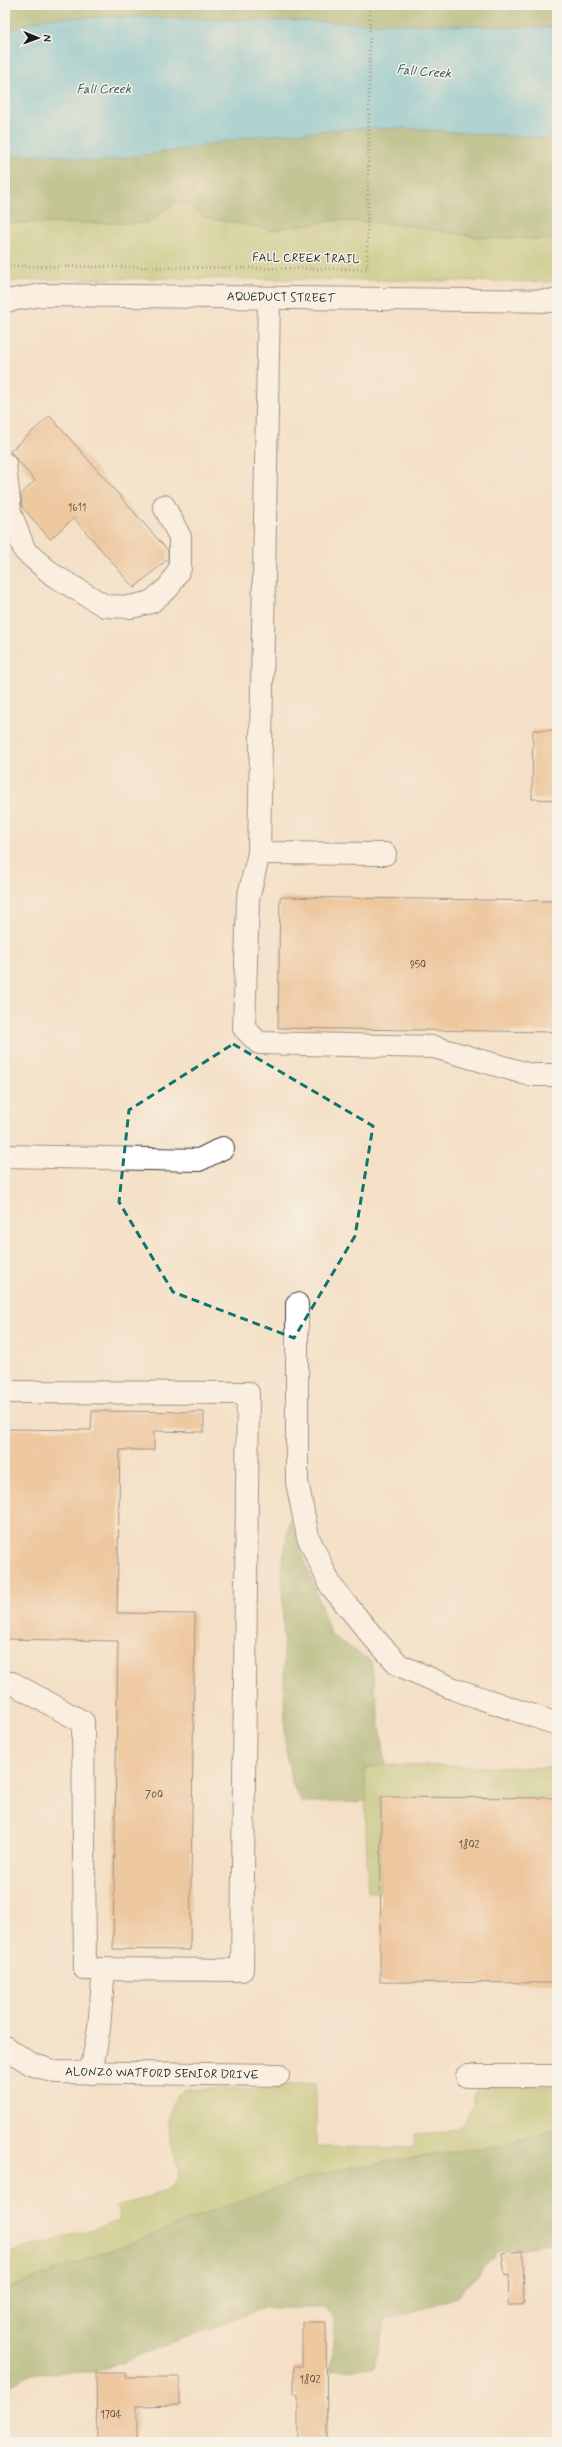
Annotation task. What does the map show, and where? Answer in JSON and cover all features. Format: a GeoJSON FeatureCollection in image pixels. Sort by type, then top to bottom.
{"type":"FeatureCollection","features":[{"type":"Feature","properties":{"kind":"street","name":"AQUEDUCT STREET"},"geometry":{"type":"LineString","coordinates":[[5,302],[42,295],[557,301]]}},
{"type":"Feature","properties":{"kind":"street"},"geometry":{"type":"LineString","coordinates":[[269,298],[259,853],[248,899],[244,1028],[259,1043],[434,1047],[531,1075],[557,1075]]}},
{"type":"Feature","properties":{"kind":"street"},"geometry":{"type":"LineString","coordinates":[[5,464],[14,542],[53,575],[105,606],[131,608],[151,602],[169,587],[180,568],[180,537],[164,506]]}},
{"type":"Feature","properties":{"kind":"street"},"geometry":{"type":"LineString","coordinates":[[259,853],[385,854]]}},
{"type":"Feature","properties":{"kind":"street"},"geometry":{"type":"LineString","coordinates":[[5,1156],[199,1160],[223,1148]]}},
{"type":"Feature","properties":{"kind":"street"},"geometry":{"type":"LineString","coordinates":[[297,1304],[297,1482],[308,1537],[331,1586],[373,1637],[399,1665],[454,1689],[557,1724]]}},
{"type":"Feature","properties":{"kind":"street"},"geometry":{"type":"LineString","coordinates":[[5,1392],[248,1393],[242,1970],[85,1969],[83,1722],[12,1683],[5,1683]]}},
{"type":"Feature","properties":{"kind":"street"},"geometry":{"type":"LineString","coordinates":[[91,2073],[99,2028],[104,1969]]}},
{"type":"Feature","properties":{"kind":"street","name":"ALONZO WATFORD SENIOR DRIVE"},"geometry":{"type":"LineString","coordinates":[[5,2047],[19,2058],[44,2069],[66,2073],[278,2075]]}},
{"type":"Feature","properties":{"kind":"street"},"geometry":{"type":"LineString","coordinates":[[467,2076],[557,2076]]}},
{"type":"Feature","properties":{"kind":"path","name":"FALL CREEK TRAIL"},"geometry":{"type":"LineString","coordinates":[[5,266],[367,269],[370,5]]}},
{"type":"Feature","properties":{"kind":"highlighted area"},"geometry":{"type":"Polygon","coordinates":[[[233,1044],[373,1126],[355,1236],[294,1338],[173,1292],[119,1202],[129,1110],[233,1044]]]}},
{"type":"Feature","properties":{"kind":"green space"},"geometry":{"type":"Polygon","coordinates":[[[5,5],[557,5],[557,28],[139,17],[45,18],[5,32],[5,5]]]}},
{"type":"Feature","properties":{"kind":"green space"},"geometry":{"type":"Polygon","coordinates":[[[403,128],[557,139],[557,240],[478,237],[399,224],[335,220],[272,230],[204,217],[191,206],[176,202],[148,223],[5,223],[5,156],[51,154],[97,162],[192,148],[253,136],[346,129],[403,128]]]}},
{"type":"Feature","properties":{"kind":"green space"},"geometry":{"type":"Polygon","coordinates":[[[176,202],[191,206],[204,217],[272,230],[335,220],[399,224],[478,237],[557,240],[557,282],[163,278],[21,280],[5,284],[5,223],[148,223],[176,202]]]}},
{"type":"Feature","properties":{"kind":"green space"},"geometry":{"type":"Polygon","coordinates":[[[290,1518],[331,1635],[371,1661],[386,1765],[364,1768],[367,1800],[360,1802],[302,1803],[291,1782],[285,1742],[282,1562],[290,1518]]]}},
{"type":"Feature","properties":{"kind":"green space"},"geometry":{"type":"Polygon","coordinates":[[[386,1765],[557,1768],[557,1798],[381,1797],[380,1892],[368,1892],[364,1768],[386,1765]]]}},
{"type":"Feature","properties":{"kind":"green space"},"geometry":{"type":"Polygon","coordinates":[[[316,2083],[316,2147],[414,2148],[415,2134],[448,2132],[464,2125],[473,2103],[476,2089],[482,2087],[557,2086],[557,2128],[502,2145],[352,2167],[5,2290],[5,2254],[120,2221],[116,2206],[150,2197],[174,2184],[178,2179],[179,2174],[169,2130],[169,2120],[175,2100],[180,2093],[186,2089],[277,2089],[278,2085],[316,2083]]]}},
{"type":"Feature","properties":{"kind":"green space"},"geometry":{"type":"Polygon","coordinates":[[[557,2128],[557,2243],[497,2252],[457,2297],[385,2321],[374,2368],[330,2371],[335,2319],[323,2308],[264,2308],[95,2372],[33,2373],[5,2387],[5,2290],[243,2200],[311,2177],[352,2167],[502,2145],[557,2128]]]}},
{"type":"Feature","properties":{"kind":"water","name":"Fall Creek"},"geometry":{"type":"Polygon","coordinates":[[[139,17],[557,28],[557,139],[403,128],[346,129],[253,136],[192,148],[97,162],[51,154],[5,156],[5,32],[45,18],[139,17]]]}},
{"type":"Feature","properties":{"kind":"building"},"geometry":{"type":"Polygon","coordinates":[[[50,416],[168,551],[168,559],[134,588],[74,518],[50,539],[22,507],[21,494],[35,481],[10,451],[50,416]]]}},
{"type":"Feature","properties":{"kind":"building"},"geometry":{"type":"Polygon","coordinates":[[[533,730],[557,730],[557,800],[532,799],[533,730]]]}},
{"type":"Feature","properties":{"kind":"building"},"geometry":{"type":"Polygon","coordinates":[[[280,897],[557,901],[557,1032],[278,1028],[280,897]]]}},
{"type":"Feature","properties":{"kind":"building"},"geometry":{"type":"Polygon","coordinates":[[[92,1411],[204,1412],[204,1432],[154,1431],[154,1450],[120,1450],[117,1613],[195,1614],[190,1950],[113,1949],[118,1641],[5,1639],[5,1429],[91,1430],[92,1411]]]}},
{"type":"Feature","properties":{"kind":"building"},"geometry":{"type":"Polygon","coordinates":[[[381,1797],[557,1798],[557,1983],[380,1982],[381,1797]]]}},
{"type":"Feature","properties":{"kind":"building"},"geometry":{"type":"Polygon","coordinates":[[[523,2251],[524,2305],[508,2305],[509,2275],[505,2276],[502,2253],[523,2251]]]}},
{"type":"Feature","properties":{"kind":"building"},"geometry":{"type":"Polygon","coordinates":[[[302,2322],[326,2322],[327,2442],[298,2442],[298,2395],[294,2395],[294,2366],[302,2366],[302,2322]]]}},
{"type":"Feature","properties":{"kind":"building"},"geometry":{"type":"Polygon","coordinates":[[[96,2373],[126,2373],[126,2377],[180,2377],[180,2405],[137,2406],[137,2440],[97,2442],[96,2373]]]}}]}
